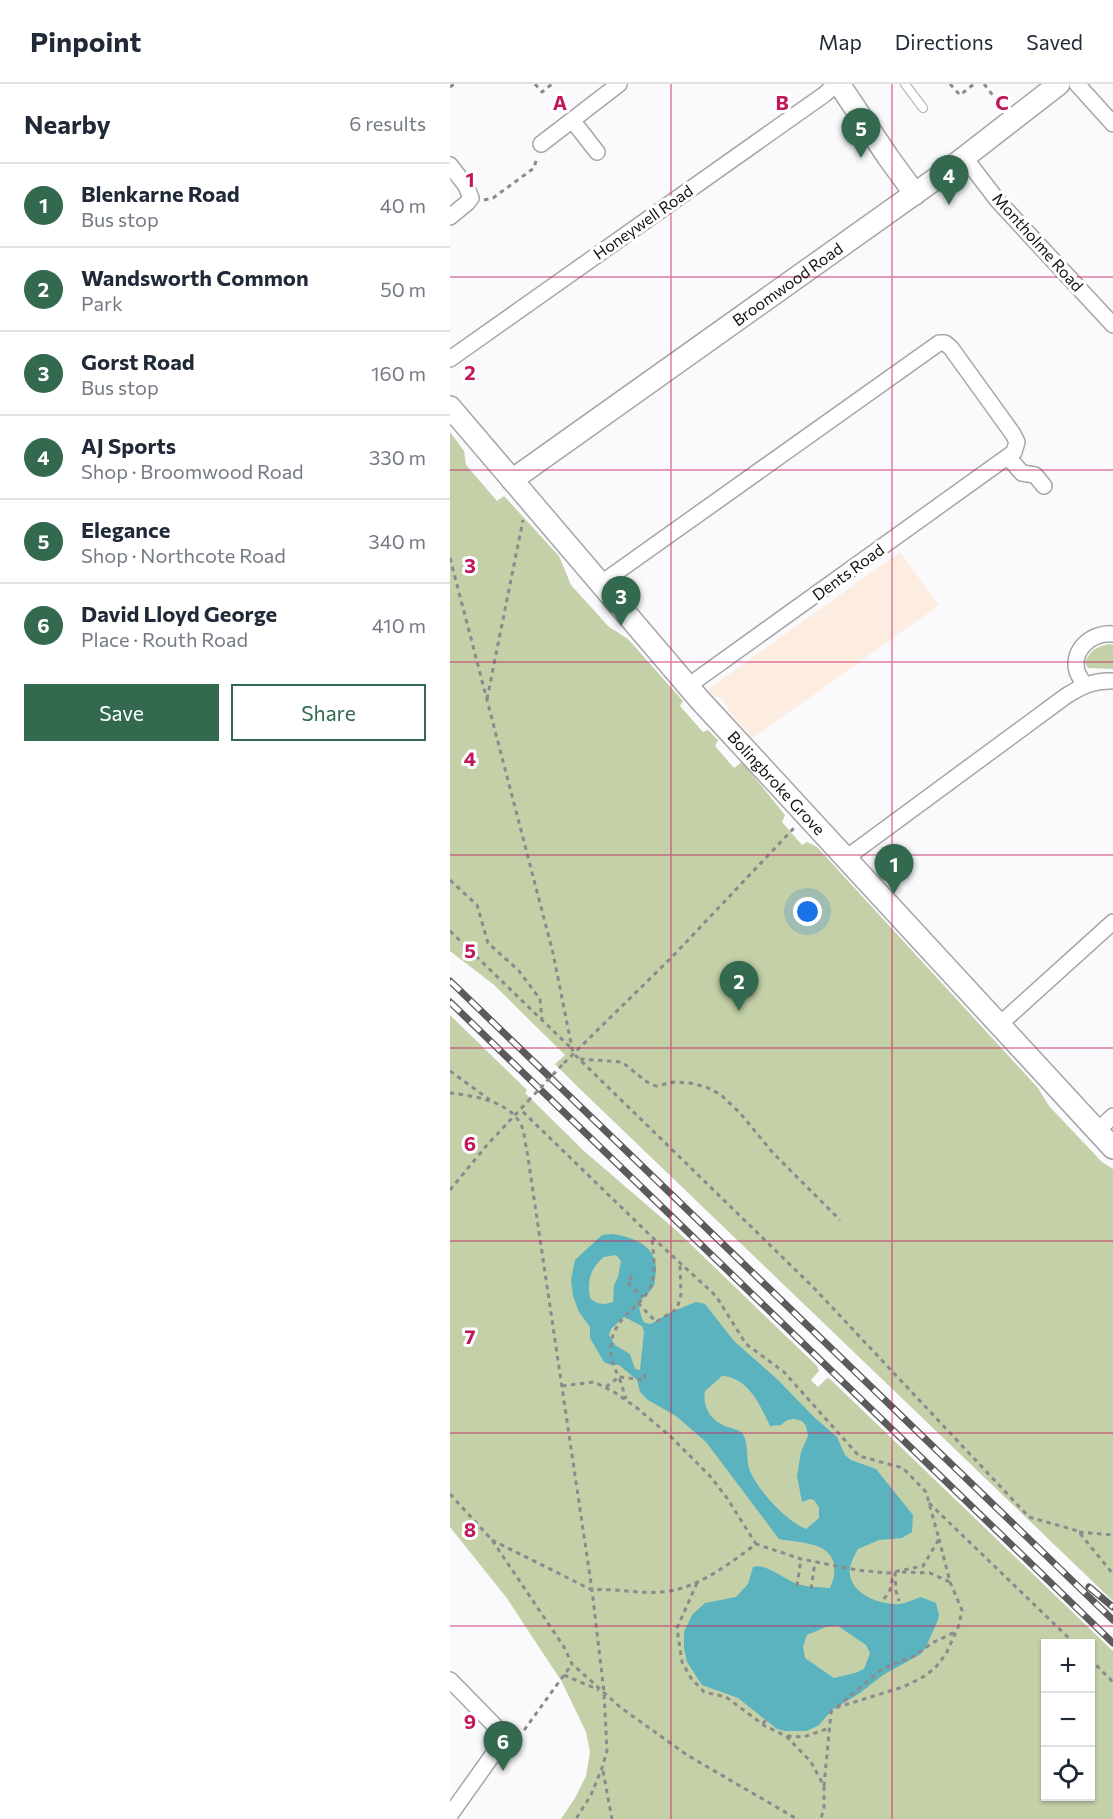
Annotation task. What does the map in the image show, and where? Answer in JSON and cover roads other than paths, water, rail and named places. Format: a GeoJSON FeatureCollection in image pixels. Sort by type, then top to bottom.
{"type":"FeatureCollection","features":[{"type":"Feature","properties":{"kind":"main road"},"geometry":{"type":"LineString","coordinates":[[838,84],[915,194]]}},
{"type":"Feature","properties":{"kind":"main road","name":"Broomwood Road"},"geometry":{"type":"LineString","coordinates":[[512,480],[915,194],[1059,84]]}},
{"type":"Feature","properties":{"kind":"main road","name":"Bolingbroke Grove"},"geometry":{"type":"LineString","coordinates":[[450,407],[688,686],[1000,1024],[1105,1124],[1113,1148]]}},
{"type":"Feature","properties":{"kind":"street"},"geometry":{"type":"LineString","coordinates":[[541,144],[620,84]]}},
{"type":"Feature","properties":{"kind":"street","name":"Honeywell Road"},"geometry":{"type":"LineString","coordinates":[[450,359],[838,84]]}},
{"type":"Feature","properties":{"kind":"street"},"geometry":{"type":"LineString","coordinates":[[1077,84],[1113,124]]}},
{"type":"Feature","properties":{"kind":"street"},"geometry":{"type":"LineString","coordinates":[[572,120],[597,152]]}},
{"type":"Feature","properties":{"kind":"street","name":"Montholme Road"},"geometry":{"type":"LineString","coordinates":[[964,158],[998,201],[1113,325]]}},
{"type":"Feature","properties":{"kind":"street"},"geometry":{"type":"LineString","coordinates":[[450,165],[466,186],[471,198],[450,218]]}},
{"type":"Feature","properties":{"kind":"street"},"geometry":{"type":"LineString","coordinates":[[600,584],[939,343],[945,343],[951,348],[1013,434],[1017,442],[1014,452],[1008,457],[1022,473],[1035,475],[1044,486]]}},
{"type":"Feature","properties":{"kind":"street","name":"Dents Road"},"geometry":{"type":"LineString","coordinates":[[688,686],[1008,457]]}},
{"type":"Feature","properties":{"kind":"street"},"geometry":{"type":"LineString","coordinates":[[1084,685],[1077,671],[1076,660],[1081,647],[1100,634],[1113,634]]}},
{"type":"Feature","properties":{"kind":"street"},"geometry":{"type":"LineString","coordinates":[[846,858],[1084,685],[1099,680],[1113,681]]}},
{"type":"Feature","properties":{"kind":"street"},"geometry":{"type":"LineString","coordinates":[[1000,1024],[1113,922]]}},
{"type":"Feature","properties":{"kind":"street"},"geometry":{"type":"LineString","coordinates":[[450,1680],[501,1732],[504,1739],[450,1815]]}},
{"type":"Feature","properties":{"kind":"lane"},"geometry":{"type":"LineString","coordinates":[[904,84],[924,108]]}},
{"type":"Feature","properties":{"kind":"water"},"geometry":{"type":"Polygon","coordinates":[[[602,1235],[619,1235],[635,1240],[653,1255],[656,1263],[654,1286],[638,1303],[645,1323],[651,1324],[671,1312],[696,1302],[705,1304],[734,1341],[837,1437],[845,1455],[851,1460],[876,1469],[913,1515],[912,1532],[902,1538],[879,1540],[858,1549],[850,1572],[852,1582],[856,1587],[873,1599],[898,1604],[921,1597],[936,1603],[938,1620],[925,1649],[832,1710],[819,1725],[807,1731],[777,1729],[738,1698],[702,1685],[687,1662],[684,1632],[692,1615],[705,1603],[736,1597],[748,1584],[753,1567],[770,1569],[801,1585],[830,1588],[834,1570],[831,1556],[812,1544],[779,1539],[706,1442],[676,1416],[648,1400],[640,1392],[637,1380],[619,1365],[604,1362],[590,1338],[590,1327],[579,1312],[573,1296],[571,1280],[575,1260],[602,1235]],[[616,1255],[604,1257],[593,1270],[589,1286],[590,1298],[603,1304],[613,1302],[614,1285],[621,1261],[616,1255]],[[624,1317],[611,1329],[609,1335],[615,1345],[630,1354],[635,1369],[640,1370],[644,1332],[642,1326],[624,1317]],[[722,1376],[705,1391],[705,1403],[709,1414],[722,1425],[744,1435],[749,1468],[758,1485],[781,1512],[806,1529],[819,1518],[819,1507],[814,1500],[802,1502],[797,1476],[801,1452],[808,1436],[806,1426],[802,1421],[794,1419],[787,1420],[781,1425],[770,1426],[752,1394],[739,1381],[731,1378],[722,1376]],[[838,1626],[826,1627],[807,1635],[803,1647],[805,1658],[834,1678],[864,1669],[870,1653],[866,1645],[838,1626]]]}},
{"type":"Feature","properties":{"kind":"railway"},"geometry":{"type":"LineString","coordinates":[[450,981],[1113,1620]]}},
{"type":"Feature","properties":{"kind":"railway"},"geometry":{"type":"LineString","coordinates":[[450,1002],[1113,1643]]}},
{"type":"Feature","properties":{"kind":"railway"},"geometry":{"type":"LineString","coordinates":[[1089,1587],[1113,1607]]}},
{"type":"Feature","properties":{"kind":"place","name":"Elegance"},"geometry":{"type":"Point","coordinates":[861,158]}},
{"type":"Feature","properties":{"kind":"place","name":"AJ Sports"},"geometry":{"type":"Point","coordinates":[949,205]}},
{"type":"Feature","properties":{"kind":"place","name":"Gorst Road"},"geometry":{"type":"Point","coordinates":[621,626]}},
{"type":"Feature","properties":{"kind":"place","name":"Blenkarne Road"},"geometry":{"type":"Point","coordinates":[894,894]}},
{"type":"Feature","properties":{"kind":"place","name":"Wandsworth Common"},"geometry":{"type":"Point","coordinates":[739,1011]}},
{"type":"Feature","properties":{"kind":"place","name":"David Lloyd George"},"geometry":{"type":"Point","coordinates":[503,1771]}}]}
